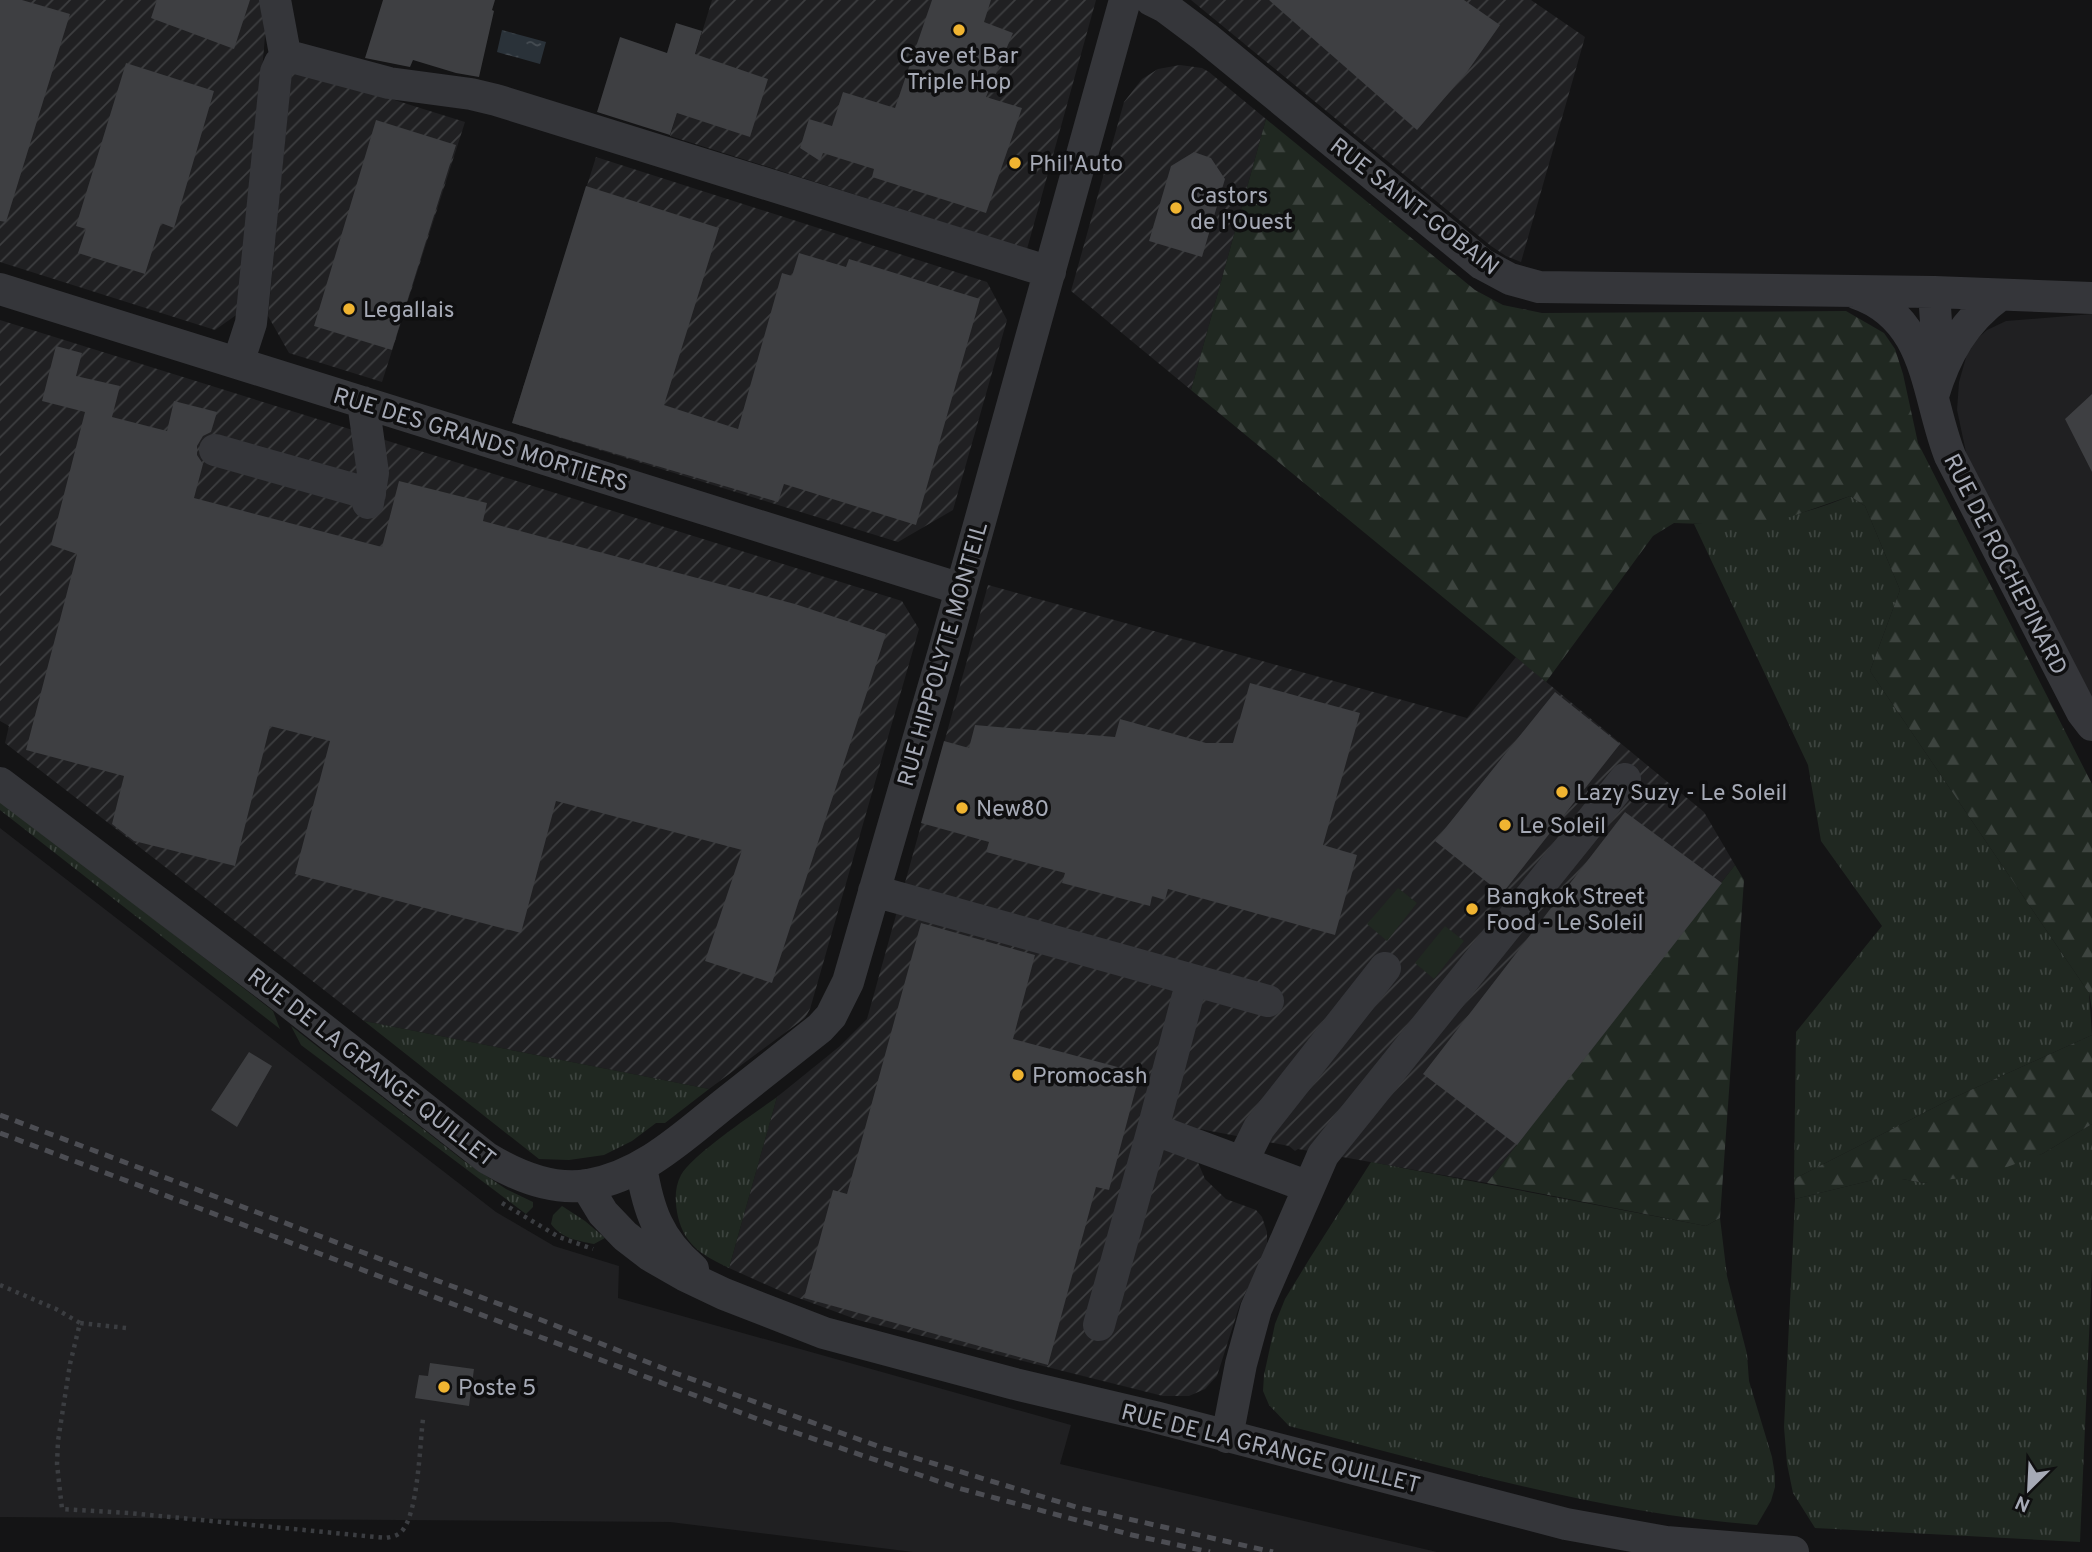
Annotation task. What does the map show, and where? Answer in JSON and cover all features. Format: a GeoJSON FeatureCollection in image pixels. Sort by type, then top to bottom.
{"type":"FeatureCollection","features":[{"type":"Feature","properties":{"kind":"street"},"geometry":{"type":"LineString","coordinates":[[275,0],[286,58]]}},
{"type":"Feature","properties":{"kind":"street","name":"RUE HIPPOLYTE MONTEIL"},"geometry":{"type":"LineString","coordinates":[[586,1185],[611,1179],[640,1166],[681,1139],[820,1028],[831,1016],[848,982],[1125,0]]}},
{"type":"Feature","properties":{"kind":"street","name":"RUE SAINT-GOBAIN"},"geometry":{"type":"LineString","coordinates":[[1152,0],[1165,6],[1205,37],[1482,264],[1510,279],[1539,287],[1934,292]]}},
{"type":"Feature","properties":{"kind":"street"},"geometry":{"type":"LineString","coordinates":[[286,58],[312,61],[389,83],[471,93],[496,100],[1050,272]]}},
{"type":"Feature","properties":{"kind":"street"},"geometry":{"type":"LineString","coordinates":[[239,363],[251,323],[274,81],[280,64],[286,58]]}},
{"type":"Feature","properties":{"kind":"street","name":"RUE DES GRANDS MORTIERS"},"geometry":{"type":"LineString","coordinates":[[0,289],[961,589]]}},
{"type":"Feature","properties":{"kind":"street","name":"RUE DE ROCHEPINARD"},"geometry":{"type":"LineString","coordinates":[[1851,291],[1872,298],[1901,325],[1915,344],[1924,363],[1937,418],[1950,456],[2082,712],[2092,725]]}},
{"type":"Feature","properties":{"kind":"street"},"geometry":{"type":"LineString","coordinates":[[1934,292],[2092,298]]}},
{"type":"Feature","properties":{"kind":"street","name":"RUE DE ROCHEPINARD"},"geometry":{"type":"LineString","coordinates":[[1933,396],[1937,337],[1934,292]]}},
{"type":"Feature","properties":{"kind":"street"},"geometry":{"type":"LineString","coordinates":[[1933,396],[1951,348],[1986,305],[2000,295]]}},
{"type":"Feature","properties":{"kind":"street"},"geometry":{"type":"LineString","coordinates":[[215,450],[369,498],[373,473],[363,402]]}},
{"type":"Feature","properties":{"kind":"street"},"geometry":{"type":"LineString","coordinates":[[1227,1437],[1241,1364],[1256,1309],[1323,1155],[1625,779]]}},
{"type":"Feature","properties":{"kind":"street","name":"RUE DE LA GRANGE QUILLET"},"geometry":{"type":"LineString","coordinates":[[0,783],[261,981],[487,1158],[527,1179],[565,1185],[586,1185],[603,1213],[625,1236],[651,1256],[684,1275],[757,1307],[824,1333],[1566,1524],[1666,1542],[1793,1552]]}},
{"type":"Feature","properties":{"kind":"street"},"geometry":{"type":"LineString","coordinates":[[874,891],[1268,1001]]}},
{"type":"Feature","properties":{"kind":"street"},"geometry":{"type":"LineString","coordinates":[[1241,1162],[1259,1128],[1385,968]]}},
{"type":"Feature","properties":{"kind":"street"},"geometry":{"type":"LineString","coordinates":[[1099,1325],[1192,980]]}},
{"type":"Feature","properties":{"kind":"street"},"geometry":{"type":"LineString","coordinates":[[1153,1129],[1309,1187]]}},
{"type":"Feature","properties":{"kind":"street","name":"RUE DE LA GRANGE QUILLET"},"geometry":{"type":"LineString","coordinates":[[640,1166],[653,1217],[659,1232],[670,1246],[693,1270],[757,1307]]}},
{"type":"Feature","properties":{"kind":"path"},"geometry":{"type":"LineString","coordinates":[[0,1285],[56,1309],[80,1323],[126,1328]]}},
{"type":"Feature","properties":{"kind":"path"},"geometry":{"type":"LineString","coordinates":[[80,1323],[70,1364],[58,1441],[57,1464],[62,1509],[386,1538],[395,1536],[402,1531],[410,1512],[419,1465],[423,1419]]}},
{"type":"Feature","properties":{"kind":"shaded area"},"geometry":{"type":"Polygon","coordinates":[[[0,0],[268,0],[242,311],[215,330],[0,262],[0,0]]]}},
{"type":"Feature","properties":{"kind":"shaded area"},"geometry":{"type":"Polygon","coordinates":[[[712,0],[1096,0],[1027,249],[670,136],[712,0]]]}},
{"type":"Feature","properties":{"kind":"shaded area"},"geometry":{"type":"Polygon","coordinates":[[[1191,0],[1531,0],[1585,37],[1521,262],[1491,246],[1191,0]]]}},
{"type":"Feature","properties":{"kind":"shaded area"},"geometry":{"type":"Polygon","coordinates":[[[1180,65],[1202,68],[1209,72],[1266,119],[1191,390],[1071,291],[1124,102],[1142,79],[1158,69],[1180,65]]]}},
{"type":"Feature","properties":{"kind":"shaded area"},"geometry":{"type":"Polygon","coordinates":[[[292,68],[465,122],[382,382],[289,353],[268,316],[292,68]]]}},
{"type":"Feature","properties":{"kind":"shaded area"},"geometry":{"type":"Polygon","coordinates":[[[596,157],[987,282],[1007,320],[953,510],[898,542],[512,423],[596,157]]]}},
{"type":"Feature","properties":{"kind":"shaded area"},"geometry":{"type":"Polygon","coordinates":[[[2092,314],[2092,698],[1967,457],[1957,410],[1959,382],[1967,354],[1987,330],[2006,321],[2092,314]]]}},
{"type":"Feature","properties":{"kind":"shaded area"},"geometry":{"type":"Polygon","coordinates":[[[0,320],[902,601],[919,629],[810,1009],[805,1018],[709,1089],[364,1021],[5,743],[9,726],[0,721],[0,320]]]}},
{"type":"Feature","properties":{"kind":"shaded area"},"geometry":{"type":"Polygon","coordinates":[[[988,585],[1467,718],[1516,657],[1704,812],[1735,865],[1487,1183],[1298,1149],[1295,1151],[1289,1146],[1200,1129],[1195,1135],[1197,1160],[1205,1179],[1226,1199],[1256,1210],[1262,1217],[1267,1232],[1267,1249],[1240,1304],[1217,1376],[1205,1389],[1189,1396],[1163,1396],[858,1320],[785,1293],[729,1268],[777,1097],[840,1046],[867,1019],[988,585]]]}},
{"type":"Feature","properties":{"kind":"shaded area"},"geometry":{"type":"Polygon","coordinates":[[[0,828],[496,1212],[554,1246],[619,1266],[618,1298],[1071,1425],[1060,1464],[1437,1552],[913,1552],[670,1522],[0,1517],[0,828]]]}},
{"type":"Feature","properties":{"kind":"green space"},"geometry":{"type":"Polygon","coordinates":[[[1266,119],[1475,290],[1503,305],[1542,313],[1846,311],[1884,333],[1895,349],[1903,374],[1918,443],[2092,784],[2092,1009],[2089,993],[1870,671],[1900,590],[1865,506],[1850,496],[1787,518],[1732,525],[1674,523],[1653,536],[1546,682],[1191,390],[1266,119]]]}},
{"type":"Feature","properties":{"kind":"green space"},"geometry":{"type":"Polygon","coordinates":[[[1850,496],[1865,506],[1900,590],[1870,671],[2089,993],[2092,1035],[1953,1098],[1794,1179],[1796,1032],[1882,926],[1821,841],[1808,765],[1694,524],[1774,519],[1811,510],[1850,496]]]}},
{"type":"Feature","properties":{"kind":"green space"},"geometry":{"type":"Polygon","coordinates":[[[0,800],[273,1011],[280,1029],[0,810],[0,800]]]}},
{"type":"Feature","properties":{"kind":"green space"},"geometry":{"type":"Polygon","coordinates":[[[1735,865],[1744,880],[1720,1218],[1706,1226],[1487,1183],[1735,865]]]}},
{"type":"Feature","properties":{"kind":"green space"},"geometry":{"type":"Polygon","coordinates":[[[1398,888],[1417,903],[1387,941],[1367,924],[1398,888]]]}},
{"type":"Feature","properties":{"kind":"green space"},"geometry":{"type":"Polygon","coordinates":[[[1445,926],[1464,941],[1434,979],[1415,963],[1445,926]]]}},
{"type":"Feature","properties":{"kind":"green space"},"geometry":{"type":"Polygon","coordinates":[[[364,1021],[709,1089],[665,1123],[656,1123],[632,1141],[604,1155],[569,1160],[539,1159],[364,1021]]]}},
{"type":"Feature","properties":{"kind":"green space"},"geometry":{"type":"Polygon","coordinates":[[[291,1026],[464,1161],[506,1189],[533,1202],[533,1207],[526,1214],[301,1045],[291,1026]]]}},
{"type":"Feature","properties":{"kind":"green space"},"geometry":{"type":"Polygon","coordinates":[[[2092,1035],[2092,1124],[2042,1154],[1988,1174],[1924,1183],[1902,1179],[1877,1179],[1795,1199],[1794,1179],[1953,1098],[2092,1035]]]}},
{"type":"Feature","properties":{"kind":"green space"},"geometry":{"type":"Polygon","coordinates":[[[777,1097],[729,1268],[697,1249],[685,1236],[677,1212],[677,1185],[681,1175],[698,1156],[777,1097]]]}},
{"type":"Feature","properties":{"kind":"green space"},"geometry":{"type":"Polygon","coordinates":[[[2092,1124],[2092,1268],[2080,1542],[1815,1528],[1793,1493],[1784,1427],[1795,1199],[1877,1179],[1902,1179],[1924,1183],[2042,1154],[2092,1124]]]}},
{"type":"Feature","properties":{"kind":"green space"},"geometry":{"type":"Polygon","coordinates":[[[1371,1162],[1706,1226],[1720,1218],[1727,1276],[1747,1354],[1749,1381],[1775,1475],[1771,1501],[1757,1525],[1698,1519],[1580,1499],[1463,1472],[1289,1426],[1269,1405],[1263,1391],[1275,1324],[1285,1299],[1371,1162]]]}},
{"type":"Feature","properties":{"kind":"green space"},"geometry":{"type":"Polygon","coordinates":[[[562,1206],[605,1238],[594,1244],[560,1233],[551,1224],[553,1215],[562,1206]]]}},
{"type":"Feature","properties":{"kind":"water"},"geometry":{"type":"Polygon","coordinates":[[[502,30],[546,42],[540,64],[497,52],[502,30]]]}},
{"type":"Feature","properties":{"kind":"building"},"geometry":{"type":"Polygon","coordinates":[[[0,0],[22,0],[70,14],[6,222],[0,221],[0,0]]]}},
{"type":"Feature","properties":{"kind":"building"},"geometry":{"type":"Polygon","coordinates":[[[157,0],[250,0],[234,49],[151,18],[157,0]]]}},
{"type":"Feature","properties":{"kind":"building"},"geometry":{"type":"Polygon","coordinates":[[[383,0],[495,0],[479,77],[413,60],[410,67],[365,58],[383,0]]]}},
{"type":"Feature","properties":{"kind":"building"},"geometry":{"type":"Polygon","coordinates":[[[932,0],[991,0],[984,22],[1013,33],[986,97],[1022,108],[986,213],[872,177],[874,169],[823,153],[820,161],[800,148],[809,119],[832,126],[843,92],[895,108],[932,0]]]}},
{"type":"Feature","properties":{"kind":"building"},"geometry":{"type":"Polygon","coordinates":[[[1269,0],[1464,0],[1500,25],[1467,72],[1417,130],[1269,0]]]}},
{"type":"Feature","properties":{"kind":"building"},"geometry":{"type":"Polygon","coordinates":[[[676,23],[702,31],[695,54],[768,79],[750,137],[677,113],[670,135],[597,112],[620,37],[667,53],[676,23]]]}},
{"type":"Feature","properties":{"kind":"building"},"geometry":{"type":"Polygon","coordinates":[[[126,63],[214,91],[174,228],[161,223],[145,274],[78,253],[86,229],[76,226],[126,63]]]}},
{"type":"Feature","properties":{"kind":"building"},"geometry":{"type":"Polygon","coordinates":[[[376,120],[456,145],[392,350],[314,326],[376,120]]]}},
{"type":"Feature","properties":{"kind":"building"},"geometry":{"type":"Polygon","coordinates":[[[1194,152],[1211,158],[1225,179],[1202,257],[1149,241],[1171,166],[1194,152]]]}},
{"type":"Feature","properties":{"kind":"building"},"geometry":{"type":"Polygon","coordinates":[[[586,186],[719,228],[664,405],[738,429],[782,273],[792,276],[799,253],[846,267],[849,259],[980,299],[916,525],[784,484],[778,502],[512,423],[586,186]]]}},
{"type":"Feature","properties":{"kind":"building"},"geometry":{"type":"Polygon","coordinates":[[[56,346],[82,353],[76,376],[120,386],[112,417],[167,431],[174,401],[217,412],[211,432],[203,436],[197,446],[197,455],[203,464],[194,498],[382,547],[399,481],[487,503],[483,521],[795,604],[886,634],[772,983],[705,961],[742,850],[556,801],[521,933],[295,874],[330,741],[270,726],[235,866],[134,841],[112,824],[124,776],[26,750],[77,554],[51,545],[85,412],[42,401],[56,346]]]}},
{"type":"Feature","properties":{"kind":"building"},"geometry":{"type":"Polygon","coordinates":[[[2092,394],[2092,472],[2065,419],[2092,394]]]}},
{"type":"Feature","properties":{"kind":"building"},"geometry":{"type":"Polygon","coordinates":[[[1250,683],[1360,713],[1323,845],[1357,855],[1335,935],[1168,889],[1165,900],[1152,896],[1150,906],[1062,883],[1065,873],[986,852],[989,842],[921,823],[944,741],[969,748],[975,725],[1115,737],[1120,719],[1206,743],[1233,743],[1250,683]]]}},
{"type":"Feature","properties":{"kind":"building"},"geometry":{"type":"Polygon","coordinates":[[[1555,692],[1620,744],[1502,894],[1435,841],[1555,692]]]}},
{"type":"Feature","properties":{"kind":"building"},"geometry":{"type":"Polygon","coordinates":[[[1625,812],[1722,883],[1517,1145],[1423,1074],[1625,812]]]}},
{"type":"Feature","properties":{"kind":"building"},"geometry":{"type":"Polygon","coordinates":[[[921,923],[1035,955],[1013,1039],[1140,1073],[1109,1190],[1096,1187],[1048,1365],[804,1298],[833,1190],[847,1194],[921,923]]]}},
{"type":"Feature","properties":{"kind":"building"},"geometry":{"type":"Polygon","coordinates":[[[249,1052],[272,1066],[237,1127],[211,1110],[249,1052]]]}},
{"type":"Feature","properties":{"kind":"building","name":"Poste 5"},"geometry":{"type":"Polygon","coordinates":[[[430,1363],[474,1369],[469,1406],[415,1398],[419,1375],[428,1376],[430,1363]]]}},
{"type":"Feature","properties":{"kind":"railway"},"geometry":{"type":"LineString","coordinates":[[0,1115],[675,1373],[883,1448],[1076,1507],[1273,1552]]}},
{"type":"Feature","properties":{"kind":"railway"},"geometry":{"type":"LineString","coordinates":[[0,1133],[776,1426],[958,1488],[1132,1535],[1210,1552]]}},
{"type":"Feature","properties":{"kind":"place","name":"Cave et Bar Triple Hop"},"geometry":{"type":"Point","coordinates":[959,30]}},
{"type":"Feature","properties":{"kind":"place","name":"Phil'Auto"},"geometry":{"type":"Point","coordinates":[1015,163]}},
{"type":"Feature","properties":{"kind":"place","name":"Castors de l'Ouest"},"geometry":{"type":"Point","coordinates":[1176,208]}},
{"type":"Feature","properties":{"kind":"place","name":"Legallais"},"geometry":{"type":"Point","coordinates":[349,309]}},
{"type":"Feature","properties":{"kind":"place","name":"Lazy Suzy - Le Soleil"},"geometry":{"type":"Point","coordinates":[1562,792]}},
{"type":"Feature","properties":{"kind":"place","name":"New80"},"geometry":{"type":"Point","coordinates":[962,808]}},
{"type":"Feature","properties":{"kind":"place","name":"Le Soleil"},"geometry":{"type":"Point","coordinates":[1505,825]}},
{"type":"Feature","properties":{"kind":"place","name":"Bangkok Street Food - Le Soleil"},"geometry":{"type":"Point","coordinates":[1472,909]}},
{"type":"Feature","properties":{"kind":"place","name":"Promocash"},"geometry":{"type":"Point","coordinates":[1018,1075]}},
{"type":"Feature","properties":{"kind":"place","name":"Poste 5"},"geometry":{"type":"Point","coordinates":[444,1387]}}]}
